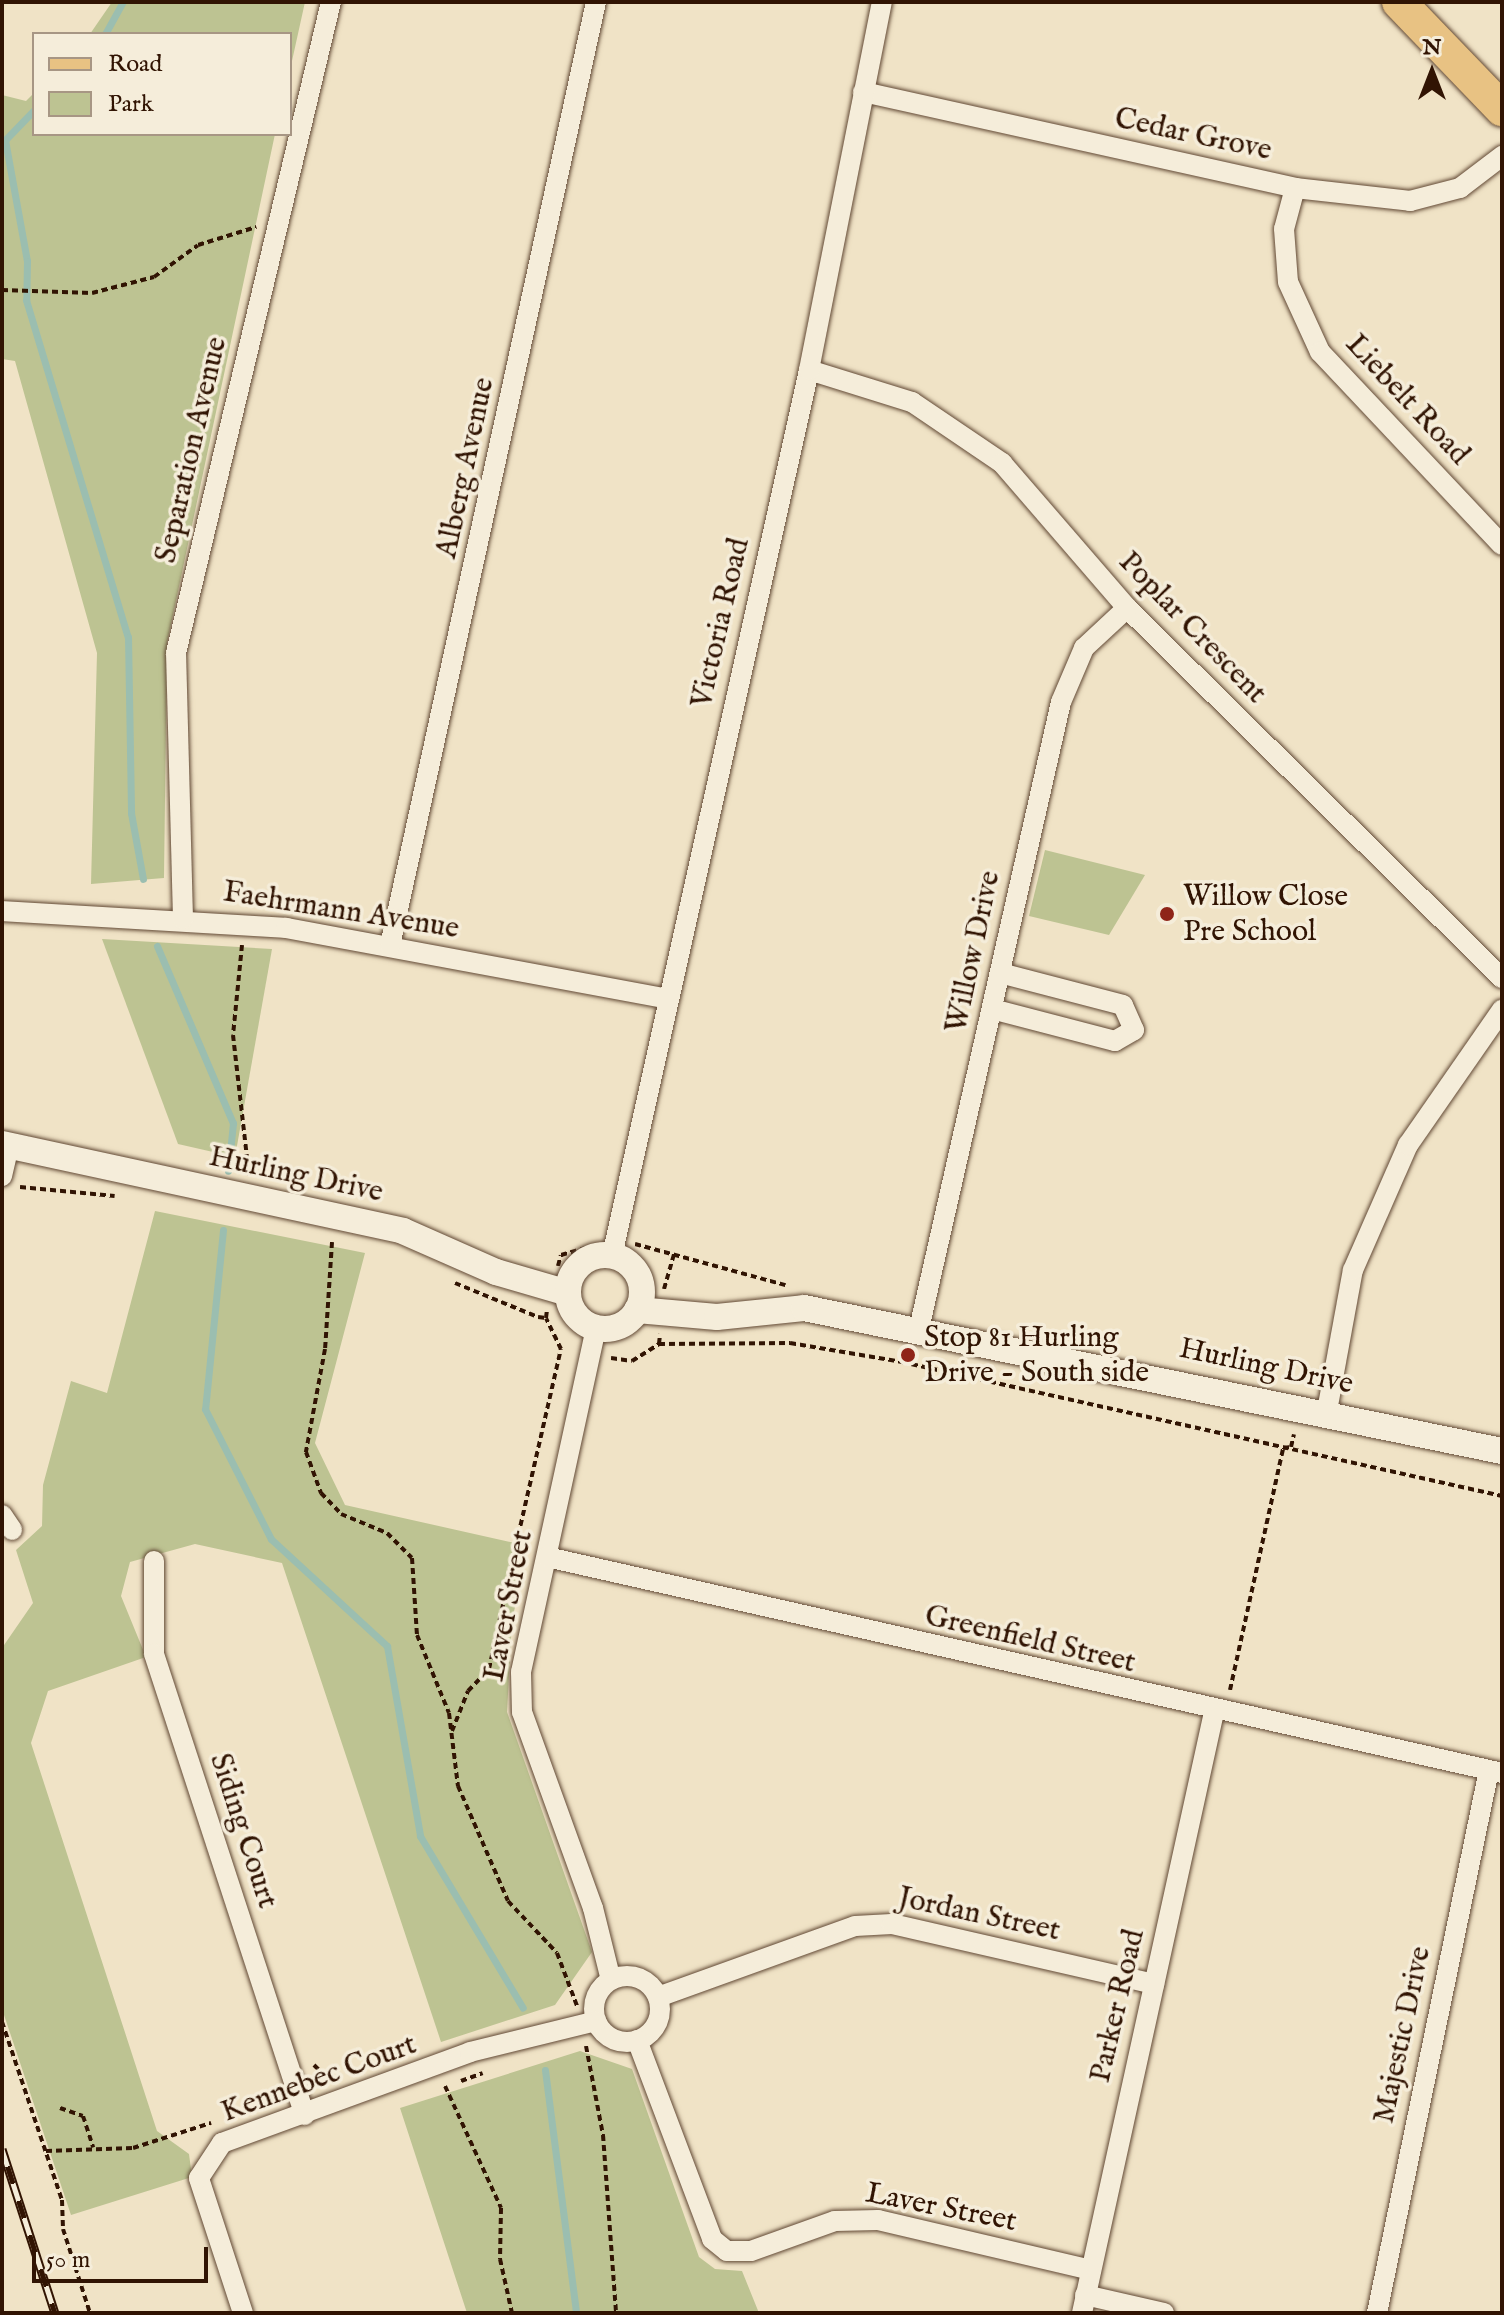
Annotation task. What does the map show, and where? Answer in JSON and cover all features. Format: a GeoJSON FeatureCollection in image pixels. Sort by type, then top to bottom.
{"type":"FeatureCollection","features":[{"type":"Feature","properties":{"kind":"main road"},"geometry":{"type":"LineString","coordinates":[[1399,2],[1502,109]]}},
{"type":"Feature","properties":{"kind":"street","name":"Separation Avenue"},"geometry":{"type":"LineString","coordinates":[[183,919],[176,653],[331,2]]}},
{"type":"Feature","properties":{"kind":"street","name":"Alberg Avenue"},"geometry":{"type":"LineString","coordinates":[[390,946],[596,2]]}},
{"type":"Feature","properties":{"kind":"street","name":"Victoria Road"},"geometry":{"type":"LineString","coordinates":[[612,1256],[809,370],[882,2]]}},
{"type":"Feature","properties":{"kind":"street","name":"Cedar Grove"},"geometry":{"type":"LineString","coordinates":[[863,92],[1295,188],[1410,201],[1460,188],[1502,156]]}},
{"type":"Feature","properties":{"kind":"street","name":"Liebelt Road"},"geometry":{"type":"LineString","coordinates":[[1295,188],[1284,229],[1288,282],[1320,352],[1502,545]]}},
{"type":"Feature","properties":{"kind":"street","name":"Poplar Crescent"},"geometry":{"type":"LineString","coordinates":[[809,370],[912,402],[1002,463],[1127,608],[1502,978]]}},
{"type":"Feature","properties":{"kind":"street","name":"Willow Drive"},"geometry":{"type":"LineString","coordinates":[[919,1329],[1071,671],[1127,608]]}},
{"type":"Feature","properties":{"kind":"street","name":"Faehrmann Avenue"},"geometry":{"type":"LineString","coordinates":[[2,911],[244,923],[390,946],[668,999]]}},
{"type":"Feature","properties":{"kind":"street"},"geometry":{"type":"LineString","coordinates":[[992,1009],[1115,1041],[1134,1030],[1123,1005],[1000,973]]}},
{"type":"Feature","properties":{"kind":"street"},"geometry":{"type":"LineString","coordinates":[[1327,1411],[1359,1256],[1408,1145],[1502,1010]]}},
{"type":"Feature","properties":{"kind":"street"},"geometry":{"type":"LineString","coordinates":[[6,1145],[7,1181]]}},
{"type":"Feature","properties":{"kind":"street","name":"Hurling Drive"},"geometry":{"type":"LineString","coordinates":[[6,1145],[335,1229],[403,1231],[496,1272],[560,1290]]}},
{"type":"Feature","properties":{"kind":"street"},"geometry":{"type":"LineString","coordinates":[[612,1256],[640,1281],[637,1310],[618,1327],[596,1328],[575,1314],[560,1290],[576,1269],[612,1256]]}},
{"type":"Feature","properties":{"kind":"street","name":"Hurling Drive"},"geometry":{"type":"LineString","coordinates":[[637,1310],[717,1317],[804,1308],[1327,1411],[1502,1451]]}},
{"type":"Feature","properties":{"kind":"street","name":"Laver Street"},"geometry":{"type":"LineString","coordinates":[[596,1328],[521,1672],[522,1712],[593,1908],[611,1980]]}},
{"type":"Feature","properties":{"kind":"street","name":"Greenfield Street"},"geometry":{"type":"LineString","coordinates":[[547,1557],[1214,1712],[1496,1771]]}},
{"type":"Feature","properties":{"kind":"street","name":"Siding Court"},"geometry":{"type":"LineString","coordinates":[[154,1561],[154,1654],[305,2115]]}},
{"type":"Feature","properties":{"kind":"street","name":"Parker Road"},"geometry":{"type":"LineString","coordinates":[[1084,2304],[1214,1712]]}},
{"type":"Feature","properties":{"kind":"street","name":"Majestic Drive"},"geometry":{"type":"LineString","coordinates":[[1377,2313],[1496,1771]]}},
{"type":"Feature","properties":{"kind":"street","name":"Jordan Street"},"geometry":{"type":"LineString","coordinates":[[658,1997],[855,1926],[892,1924],[1154,1984]]}},
{"type":"Feature","properties":{"kind":"street"},"geometry":{"type":"LineString","coordinates":[[633,1976],[658,1997],[659,2018],[637,2040],[609,2036],[590,2023],[598,1993],[611,1980],[633,1976]]}},
{"type":"Feature","properties":{"kind":"street","name":"Kennebec Court"},"geometry":{"type":"LineString","coordinates":[[243,2313],[199,2178],[222,2143],[470,2052],[525,2044],[590,2023]]}},
{"type":"Feature","properties":{"kind":"street","name":"Laver Street"},"geometry":{"type":"LineString","coordinates":[[637,2040],[712,2239],[727,2251],[751,2251],[835,2221],[878,2220],[1091,2270]]}},
{"type":"Feature","properties":{"kind":"street"},"geometry":{"type":"LineString","coordinates":[[1084,2304],[1164,2313]]}},
{"type":"Feature","properties":{"kind":"path"},"geometry":{"type":"LineString","coordinates":[[2,290],[92,293],[154,277],[198,245],[277,220]]}},
{"type":"Feature","properties":{"kind":"path"},"geometry":{"type":"LineString","coordinates":[[244,923],[233,1035],[249,1176],[256,1178]]}},
{"type":"Feature","properties":{"kind":"path"},"geometry":{"type":"LineString","coordinates":[[7,1181],[125,1197]]}},
{"type":"Feature","properties":{"kind":"path"},"geometry":{"type":"LineString","coordinates":[[320,1239],[335,1229]]}},
{"type":"Feature","properties":{"kind":"path"},"geometry":{"type":"LineString","coordinates":[[335,1229],[345,1245]]}},
{"type":"Feature","properties":{"kind":"path"},"geometry":{"type":"LineString","coordinates":[[335,1229],[325,1349],[306,1452],[321,1493],[341,1514],[387,1533],[412,1558],[417,1635],[451,1733],[458,1786],[508,1901],[557,1953],[590,2023],[586,2047],[603,2135],[616,2313]]}},
{"type":"Feature","properties":{"kind":"path"},"geometry":{"type":"LineString","coordinates":[[446,1278],[546,1318],[561,1349],[489,1669],[468,1691],[451,1733]]}},
{"type":"Feature","properties":{"kind":"path"},"geometry":{"type":"LineString","coordinates":[[546,1318],[560,1290]]}},
{"type":"Feature","properties":{"kind":"path"},"geometry":{"type":"LineString","coordinates":[[659,1344],[790,1343],[1502,1496]]}},
{"type":"Feature","properties":{"kind":"path"},"geometry":{"type":"LineString","coordinates":[[1283,1448],[1291,1447],[1299,1406]]}},
{"type":"Feature","properties":{"kind":"path"},"geometry":{"type":"LineString","coordinates":[[1253,1720],[1259,1697],[1228,1690],[1283,1448]]}},
{"type":"Feature","properties":{"kind":"path"},"geometry":{"type":"LineString","coordinates":[[516,1545],[547,1557]]}},
{"type":"Feature","properties":{"kind":"path"},"geometry":{"type":"LineString","coordinates":[[2,2022],[62,2200],[63,2229],[90,2313]]}},
{"type":"Feature","properties":{"kind":"path"},"geometry":{"type":"LineString","coordinates":[[572,2049],[586,2047]]}},
{"type":"Feature","properties":{"kind":"path"},"geometry":{"type":"LineString","coordinates":[[499,2068],[440,2088],[501,2208],[500,2259],[512,2313]]}},
{"type":"Feature","properties":{"kind":"path"},"geometry":{"type":"LineString","coordinates":[[60,2108],[83,2116],[93,2147]]}},
{"type":"Feature","properties":{"kind":"green space"},"geometry":{"type":"Polygon","coordinates":[[[112,2],[305,2],[292,61],[292,32],[91,32],[112,2]]]}},
{"type":"Feature","properties":{"kind":"green space"},"geometry":{"type":"Polygon","coordinates":[[[2,95],[26,101],[32,95],[32,136],[275,136],[167,643],[164,878],[91,884],[97,653],[15,361],[2,359],[2,95]]]}},
{"type":"Feature","properties":{"kind":"green space"},"geometry":{"type":"Polygon","coordinates":[[[1045,850],[1145,875],[1109,935],[1029,916],[1045,850]]]}},
{"type":"Feature","properties":{"kind":"green space"},"geometry":{"type":"Polygon","coordinates":[[[102,939],[272,949],[235,1157],[178,1144],[102,939]]]}},
{"type":"Feature","properties":{"kind":"green space"},"geometry":{"type":"Polygon","coordinates":[[[155,1211],[365,1253],[315,1443],[345,1505],[528,1546],[512,1621],[507,1712],[592,1952],[555,2005],[441,2042],[282,1563],[195,1544],[130,1562],[121,1596],[146,1657],[48,1691],[31,1743],[157,2131],[189,2154],[192,2177],[71,2215],[2,2009],[2,1648],[33,1603],[16,1550],[42,1526],[43,1485],[71,1381],[107,1393],[155,1211]]]}},
{"type":"Feature","properties":{"kind":"green space"},"geometry":{"type":"Polygon","coordinates":[[[580,2051],[632,2069],[699,2257],[715,2269],[742,2271],[759,2313],[467,2313],[400,2108],[580,2051]]]}},
{"type":"Feature","properties":{"kind":"waterway"},"geometry":{"type":"LineString","coordinates":[[106,32],[123,2]]}},
{"type":"Feature","properties":{"kind":"waterway"},"geometry":{"type":"LineString","coordinates":[[32,112],[5,140],[27,261],[26,300],[128,637],[131,813],[143,879]]}},
{"type":"Feature","properties":{"kind":"waterway"},"geometry":{"type":"LineString","coordinates":[[157,946],[233,1123],[228,1171]]}},
{"type":"Feature","properties":{"kind":"waterway"},"geometry":{"type":"LineString","coordinates":[[223,1230],[205,1409],[271,1539],[387,1646],[420,1836],[523,2008]]}},
{"type":"Feature","properties":{"kind":"waterway"},"geometry":{"type":"LineString","coordinates":[[545,2070],[576,2313]]}},
{"type":"Feature","properties":{"kind":"railway"},"geometry":{"type":"LineString","coordinates":[[2,2149],[55,2313]]}},
{"type":"Feature","properties":{"kind":"place","name":"Willow Close Pre School"},"geometry":{"type":"Point","coordinates":[1167,914]}},
{"type":"Feature","properties":{"kind":"place","name":"Stop 81 Hurling Drive - South side"},"geometry":{"type":"Point","coordinates":[908,1355]}}]}
